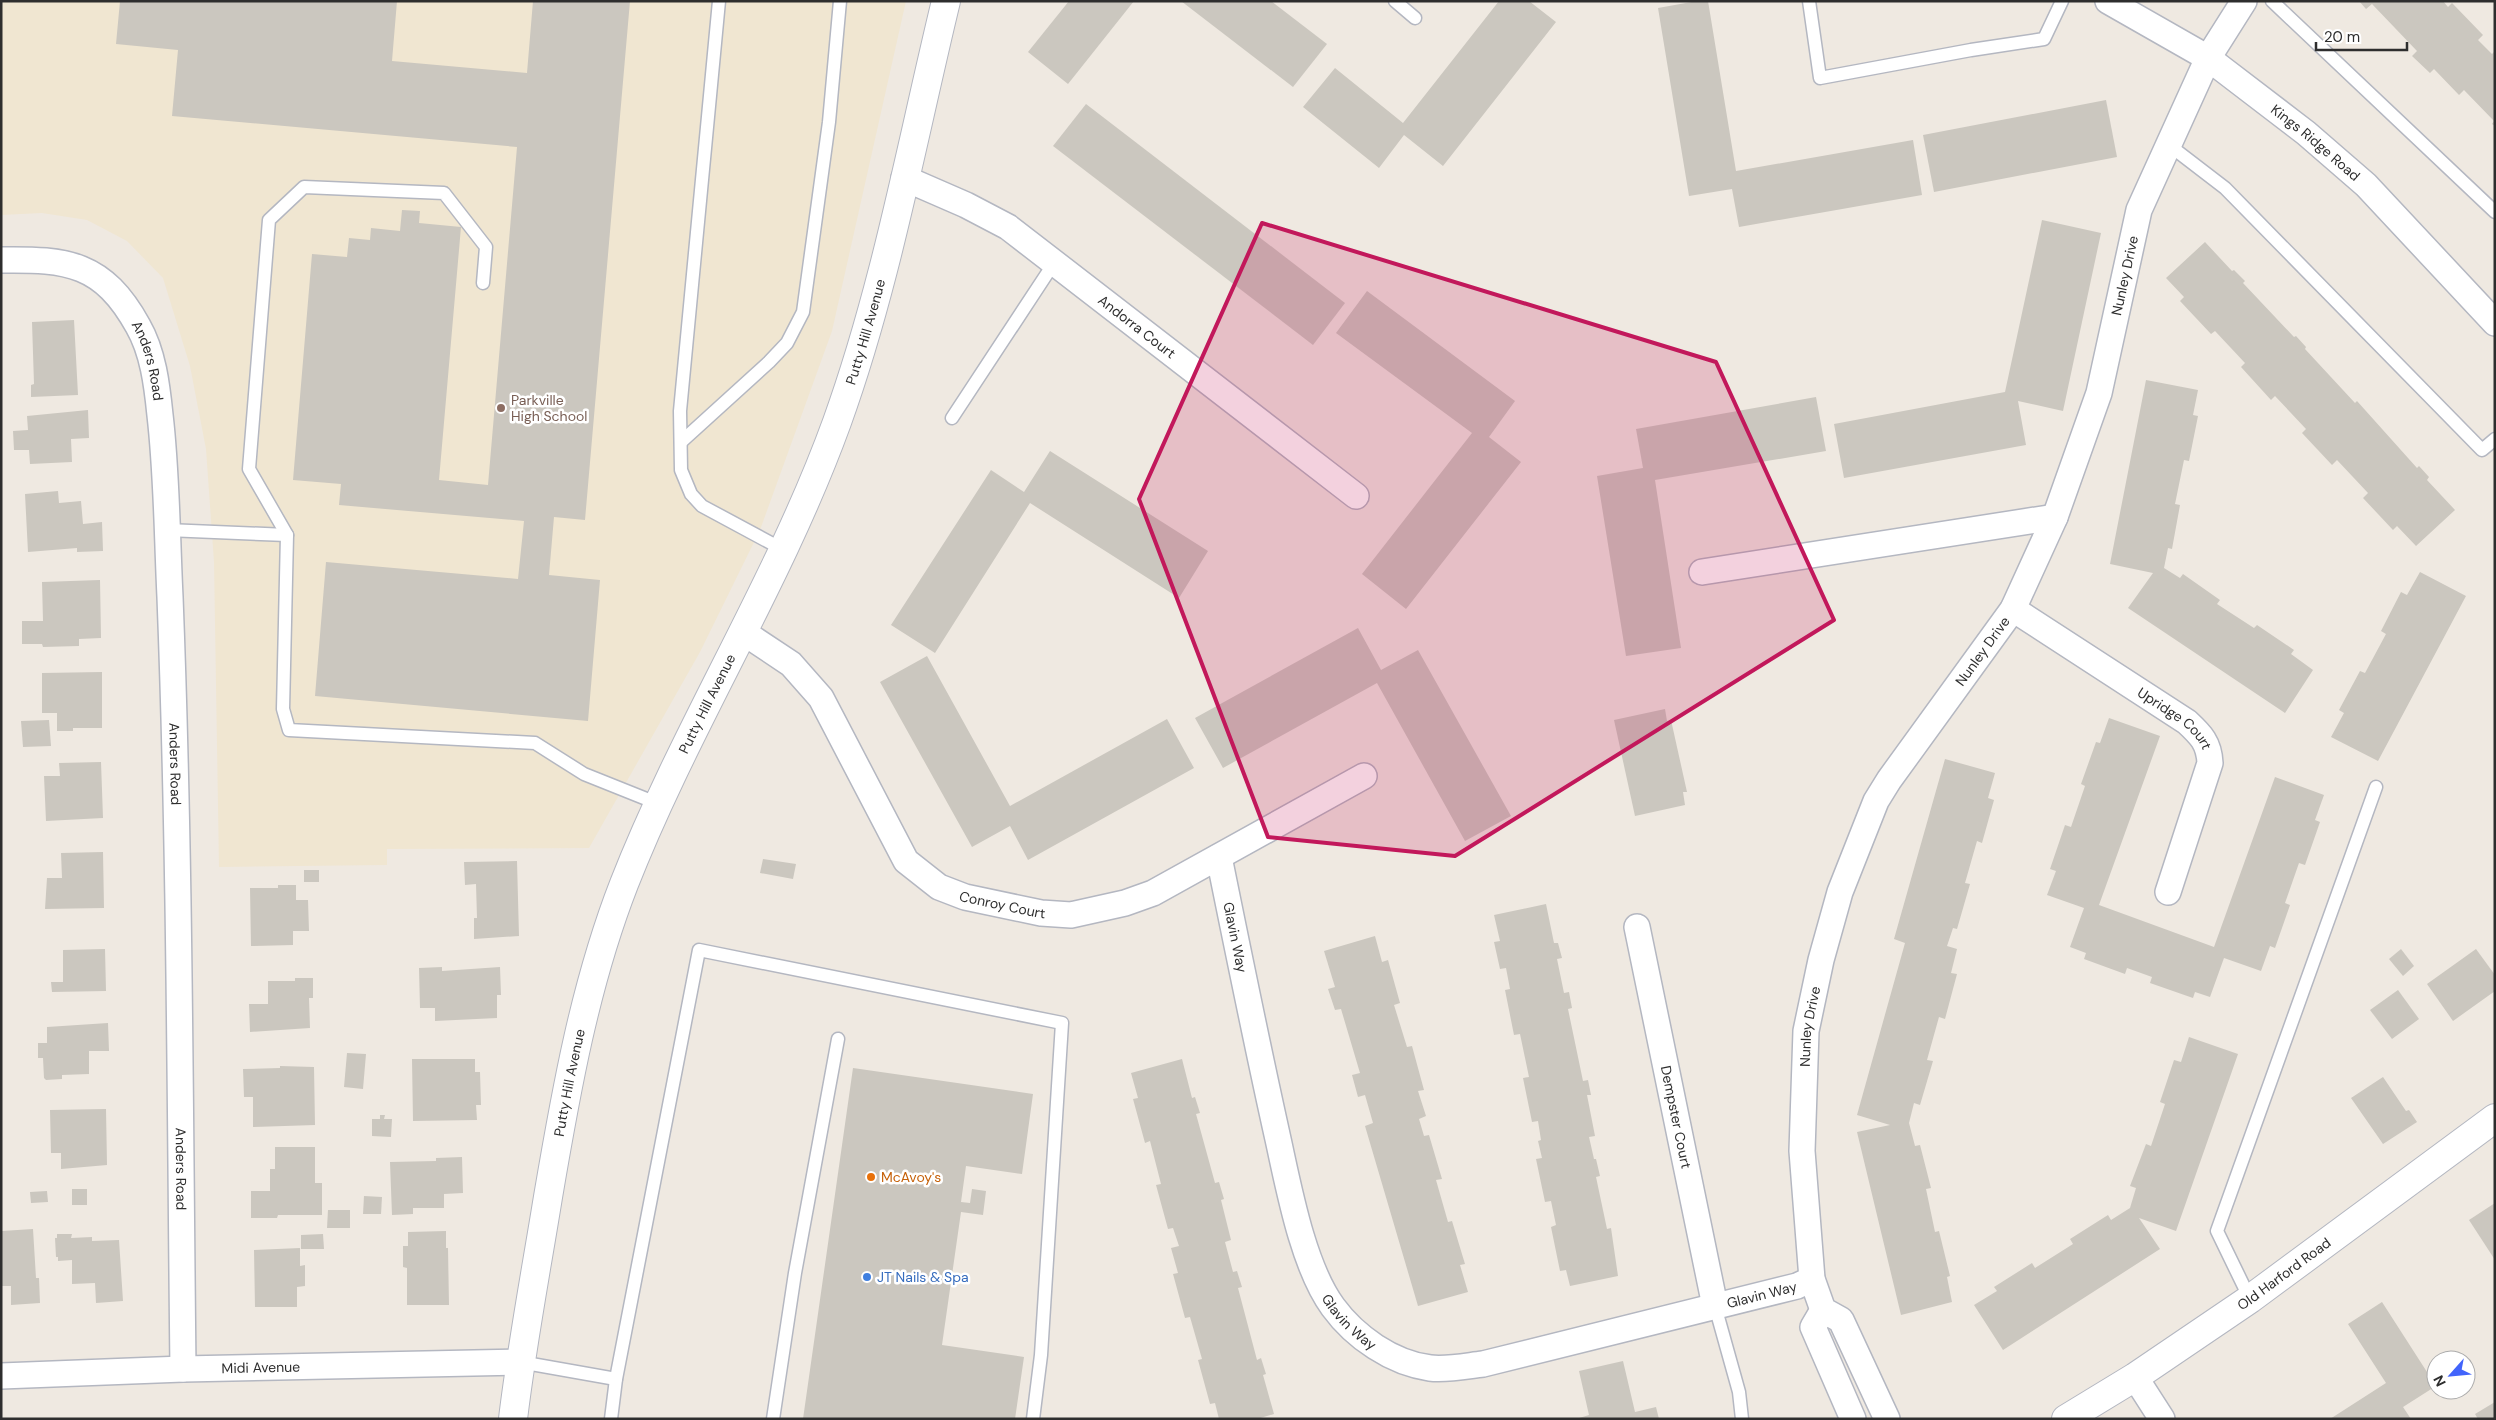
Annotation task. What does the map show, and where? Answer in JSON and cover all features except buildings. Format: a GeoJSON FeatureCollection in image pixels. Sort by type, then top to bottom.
{"type":"FeatureCollection","features":[{"type":"Feature","properties":{"kind":"main road","name":"Putty Hill Avenue"},"geometry":{"type":"LineString","coordinates":[[513,1419],[520,1362],[559,1134],[588,997],[606,934],[624,884],[659,804],[814,481],[856,364],[872,310],[946,1]]}},
{"type":"Feature","properties":{"kind":"main road","name":"Old Harford Road"},"geometry":{"type":"LineString","coordinates":[[2066,1419],[2135,1377],[2250,1299],[2495,1118]]}},
{"type":"Feature","properties":{"kind":"street","name":"Kings Ridge Road"},"geometry":{"type":"LineString","coordinates":[[2108,1],[2208,58],[2306,133],[2366,184],[2495,322]]}},
{"type":"Feature","properties":{"kind":"street","name":"Nunley Drive"},"geometry":{"type":"LineString","coordinates":[[1823,1310],[1812,1279],[1802,1151],[1806,1031],[1821,960],[1840,892],[1876,801],[1889,780],[2013,609],[2055,517],[2099,393],[2139,210],[2208,58],[2244,1]]}},
{"type":"Feature","properties":{"kind":"street","name":"Andorra Court"},"geometry":{"type":"LineString","coordinates":[[904,178],[966,205],[1008,228],[1356,496]]}},
{"type":"Feature","properties":{"kind":"street","name":"Anders Road"},"geometry":{"type":"LineString","coordinates":[[1,260],[47,259],[71,264],[97,277],[112,290],[128,309],[140,330],[153,368],[164,451],[175,744],[183,1369]]}},
{"type":"Feature","properties":{"kind":"street"},"geometry":{"type":"LineString","coordinates":[[1702,572],[2055,517]]}},
{"type":"Feature","properties":{"kind":"street","name":"Upridge Court"},"geometry":{"type":"LineString","coordinates":[[2013,609],[2187,722],[2204,738],[2210,750],[2210,763],[2168,892]]}},
{"type":"Feature","properties":{"kind":"street","name":"Conroy Court"},"geometry":{"type":"LineString","coordinates":[[743,632],[791,664],[813,687],[831,714],[906,861],[939,887],[975,899],[1041,913],[1071,915],[1125,903],[1153,893],[1364,776]]}},
{"type":"Feature","properties":{"kind":"street","name":"Glavin Way"},"geometry":{"type":"LineString","coordinates":[[1219,857],[1246,1000],[1295,1214],[1318,1280],[1333,1307],[1372,1345],[1407,1362],[1430,1368],[1451,1368],[1483,1364],[1797,1286],[1812,1279]]}},
{"type":"Feature","properties":{"kind":"street","name":"Dempster Court"},"geometry":{"type":"LineString","coordinates":[[1637,927],[1715,1306]]}},
{"type":"Feature","properties":{"kind":"street"},"geometry":{"type":"LineString","coordinates":[[1853,1419],[1813,1327],[1823,1310],[1841,1320],[1887,1419]]}},
{"type":"Feature","properties":{"kind":"street","name":"Midi Avenue"},"geometry":{"type":"LineString","coordinates":[[1,1376],[183,1369],[520,1362]]}},
{"type":"Feature","properties":{"kind":"street"},"geometry":{"type":"LineString","coordinates":[[2135,1377],[2162,1419]]}},
{"type":"Feature","properties":{"kind":"lane"},"geometry":{"type":"LineString","coordinates":[[719,1],[680,411],[681,470],[691,494],[702,506],[782,549]]}},
{"type":"Feature","properties":{"kind":"lane"},"geometry":{"type":"LineString","coordinates":[[681,442],[770,362],[787,343],[803,312],[829,122],[840,1]]}},
{"type":"Feature","properties":{"kind":"lane"},"geometry":{"type":"LineString","coordinates":[[1395,1],[1416,18]]}},
{"type":"Feature","properties":{"kind":"lane"},"geometry":{"type":"LineString","coordinates":[[1809,1],[1820,78],[1971,50],[2044,39],[2062,1]]}},
{"type":"Feature","properties":{"kind":"lane"},"geometry":{"type":"LineString","coordinates":[[2272,1],[2495,212]]}},
{"type":"Feature","properties":{"kind":"lane"},"geometry":{"type":"LineString","coordinates":[[2169,144],[2225,188],[2482,450],[2495,439]]}},
{"type":"Feature","properties":{"kind":"lane"},"geometry":{"type":"LineString","coordinates":[[483,283],[486,247],[444,193],[304,187],[269,220],[249,469],[287,536],[283,709],[289,730],[535,743],[584,774],[659,804]]}},
{"type":"Feature","properties":{"kind":"lane"},"geometry":{"type":"LineString","coordinates":[[952,418],[1054,263]]}},
{"type":"Feature","properties":{"kind":"lane"},"geometry":{"type":"LineString","coordinates":[[167,530],[287,536]]}},
{"type":"Feature","properties":{"kind":"lane"},"geometry":{"type":"LineString","coordinates":[[2250,1299],[2217,1232],[2376,787]]}},
{"type":"Feature","properties":{"kind":"lane"},"geometry":{"type":"LineString","coordinates":[[611,1419],[616,1379],[699,950],[1062,1023],[1041,1355],[1032,1419]]}},
{"type":"Feature","properties":{"kind":"lane"},"geometry":{"type":"LineString","coordinates":[[773,1419],[795,1273],[838,1040]]}},
{"type":"Feature","properties":{"kind":"lane"},"geometry":{"type":"LineString","coordinates":[[1715,1306],[1739,1392],[1742,1419]]}},
{"type":"Feature","properties":{"kind":"lane"},"geometry":{"type":"LineString","coordinates":[[520,1362],[616,1379]]}},
{"type":"Feature","properties":{"kind":"highlighted area"},"geometry":{"type":"Polygon","coordinates":[[[1262,223],[1716,362],[1834,620],[1455,856],[1268,837],[1139,499],[1262,223]]]}},
{"type":"Feature","properties":{"kind":"shaded area","name":"Parkville High School"},"geometry":{"type":"Polygon","coordinates":[[[1,1],[906,1],[832,331],[760,530],[700,652],[589,848],[387,849],[387,865],[219,867],[214,562],[206,449],[190,366],[163,278],[127,241],[87,220],[42,213],[1,215],[1,1]]]}},
{"type":"Feature","properties":{"kind":"place","name":"Parkville High School"},"geometry":{"type":"Point","coordinates":[501,408]}},
{"type":"Feature","properties":{"kind":"place","name":"McAvoy's"},"geometry":{"type":"Point","coordinates":[871,1177]}},
{"type":"Feature","properties":{"kind":"place","name":"JT Nails & Spa"},"geometry":{"type":"Point","coordinates":[867,1277]}}]}
